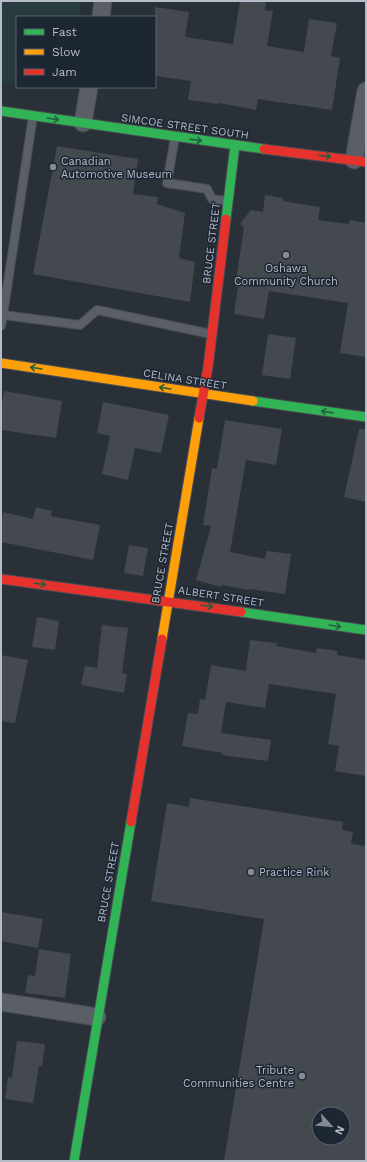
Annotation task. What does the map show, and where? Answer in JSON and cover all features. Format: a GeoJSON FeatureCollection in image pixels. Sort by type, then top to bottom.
{"type":"FeatureCollection","features":[{"type":"Feature","properties":{"kind":"street"},"geometry":{"type":"LineString","coordinates":[[101,16],[103,1]]}},
{"type":"Feature","properties":{"kind":"street"},"geometry":{"type":"LineString","coordinates":[[83,123],[89,88]]}},
{"type":"Feature","properties":{"kind":"street"},"geometry":{"type":"LineString","coordinates":[[360,161],[366,91]]}},
{"type":"Feature","properties":{"kind":"street","name":"SIMCOE STREET SOUTH"},"geometry":{"type":"LineString","coordinates":[[1,111],[175,137],[360,161]]}},
{"type":"Feature","properties":{"kind":"street","name":"BRUCE STREET"},"geometry":{"type":"LineString","coordinates":[[74,1161],[203,394],[236,145]]}},
{"type":"Feature","properties":{"kind":"street","name":"CELINA STREET"},"geometry":{"type":"LineString","coordinates":[[1,362],[203,394],[366,417]]}},
{"type":"Feature","properties":{"kind":"street","name":"ALBERT STREET"},"geometry":{"type":"LineString","coordinates":[[1,579],[168,601],[366,630]]}},
{"type":"Feature","properties":{"kind":"street"},"geometry":{"type":"LineString","coordinates":[[1,1002],[97,1018]]}},
{"type":"Feature","properties":{"kind":"lane"},"geometry":{"type":"LineString","coordinates":[[1,326],[33,116]]}},
{"type":"Feature","properties":{"kind":"lane"},"geometry":{"type":"LineString","coordinates":[[175,137],[168,183],[207,189],[212,199],[228,201]]}},
{"type":"Feature","properties":{"kind":"lane"},"geometry":{"type":"LineString","coordinates":[[3,315],[80,325],[97,310],[212,334]]}},
{"type":"Feature","properties":{"kind":"green space"},"geometry":{"type":"Polygon","coordinates":[[[1,1],[81,1],[79,16],[16,16],[16,84],[1,82],[1,1]]]}},
{"type":"Feature","properties":{"kind":"building"},"geometry":{"type":"Polygon","coordinates":[[[240,1],[266,1],[265,10],[273,11],[267,46],[304,52],[309,19],[337,23],[331,56],[340,58],[332,110],[258,99],[256,110],[219,103],[188,100],[191,81],[156,76],[155,7],[189,12],[185,37],[233,44],[240,1]]]}},
{"type":"Feature","properties":{"kind":"building"},"geometry":{"type":"Polygon","coordinates":[[[57,146],[138,159],[133,194],[158,197],[157,204],[185,213],[179,258],[195,262],[190,302],[33,274],[57,146]]]}},
{"type":"Feature","properties":{"kind":"building","name":"Oshawa Community Church"},"geometry":{"type":"Polygon","coordinates":[[[265,195],[283,198],[283,201],[320,207],[318,220],[349,224],[350,220],[366,223],[366,357],[340,353],[348,303],[269,291],[264,319],[234,314],[238,287],[235,287],[244,227],[240,224],[251,210],[263,212],[265,195]]]}},
{"type":"Feature","properties":{"kind":"building"},"geometry":{"type":"Polygon","coordinates":[[[268,334],[296,338],[290,379],[262,375],[268,334]]]}},
{"type":"Feature","properties":{"kind":"building"},"geometry":{"type":"Polygon","coordinates":[[[4,391],[62,401],[56,438],[1,430],[1,410],[4,391]]]}},
{"type":"Feature","properties":{"kind":"building"},"geometry":{"type":"Polygon","coordinates":[[[103,402],[169,415],[161,453],[135,448],[128,480],[102,474],[110,436],[97,433],[103,402]]]}},
{"type":"Feature","properties":{"kind":"building"},"geometry":{"type":"Polygon","coordinates":[[[225,420],[282,429],[276,465],[246,460],[230,552],[265,559],[267,551],[291,554],[285,594],[221,585],[221,587],[196,580],[211,526],[203,525],[212,468],[217,469],[225,420]]]}},
{"type":"Feature","properties":{"kind":"building"},"geometry":{"type":"Polygon","coordinates":[[[359,429],[366,429],[366,502],[344,497],[359,429]]]}},
{"type":"Feature","properties":{"kind":"building"},"geometry":{"type":"Polygon","coordinates":[[[36,507],[52,511],[51,516],[100,525],[93,560],[1,542],[3,512],[33,519],[36,507]]]}},
{"type":"Feature","properties":{"kind":"building"},"geometry":{"type":"Polygon","coordinates":[[[129,545],[148,548],[143,576],[124,573],[129,545]]]}},
{"type":"Feature","properties":{"kind":"building"},"geometry":{"type":"Polygon","coordinates":[[[37,617],[59,621],[55,650],[32,647],[37,617]]]}},
{"type":"Feature","properties":{"kind":"building"},"geometry":{"type":"Polygon","coordinates":[[[102,625],[128,628],[122,673],[127,674],[124,693],[81,685],[85,666],[97,668],[102,625]]]}},
{"type":"Feature","properties":{"kind":"building"},"geometry":{"type":"Polygon","coordinates":[[[250,640],[277,643],[276,646],[316,653],[317,648],[337,651],[337,655],[366,660],[366,776],[335,771],[339,746],[328,744],[336,694],[269,684],[265,708],[226,702],[221,733],[271,740],[268,761],[222,755],[223,753],[182,746],[188,713],[198,714],[200,699],[205,700],[211,665],[246,671],[250,640]]]}},
{"type":"Feature","properties":{"kind":"building"},"geometry":{"type":"Polygon","coordinates":[[[1,655],[28,660],[15,723],[1,721],[1,655]]]}},
{"type":"Feature","properties":{"kind":"building"},"geometry":{"type":"Polygon","coordinates":[[[190,798],[343,822],[342,830],[353,832],[351,844],[366,846],[366,1161],[224,1161],[264,919],[151,901],[167,803],[189,807],[190,798]]]}},
{"type":"Feature","properties":{"kind":"building"},"geometry":{"type":"Polygon","coordinates":[[[1,912],[43,919],[38,948],[1,941],[1,912]]]}},
{"type":"Feature","properties":{"kind":"building"},"geometry":{"type":"Polygon","coordinates":[[[39,949],[71,954],[65,998],[25,993],[28,975],[35,976],[39,949]]]}},
{"type":"Feature","properties":{"kind":"building"},"geometry":{"type":"Polygon","coordinates":[[[17,1041],[45,1044],[42,1066],[39,1066],[33,1103],[5,1099],[8,1077],[12,1078],[17,1041]]]}},
{"type":"Feature","properties":{"kind":"traffic: fast"},"geometry":{"type":"LineString","coordinates":[[1,111],[264,149]]}},
{"type":"Feature","properties":{"kind":"traffic: fast"},"geometry":{"type":"LineString","coordinates":[[226,219],[235,145]]}},
{"type":"Feature","properties":{"kind":"traffic: fast"},"geometry":{"type":"LineString","coordinates":[[253,401],[366,417]]}},
{"type":"Feature","properties":{"kind":"traffic: fast"},"geometry":{"type":"LineString","coordinates":[[241,612],[366,630]]}},
{"type":"Feature","properties":{"kind":"traffic: fast"},"geometry":{"type":"LineString","coordinates":[[74,1161],[131,822]]}},
{"type":"Feature","properties":{"kind":"traffic: slow"},"geometry":{"type":"LineString","coordinates":[[1,363],[253,401]]}},
{"type":"Feature","properties":{"kind":"traffic: slow"},"geometry":{"type":"LineString","coordinates":[[162,639],[199,418]]}},
{"type":"Feature","properties":{"kind":"traffic: jam"},"geometry":{"type":"LineString","coordinates":[[264,149],[366,162]]}},
{"type":"Feature","properties":{"kind":"traffic: jam"},"geometry":{"type":"LineString","coordinates":[[199,418],[208,367],[226,219]]}},
{"type":"Feature","properties":{"kind":"traffic: jam"},"geometry":{"type":"LineString","coordinates":[[1,579],[241,612]]}},
{"type":"Feature","properties":{"kind":"traffic: jam"},"geometry":{"type":"LineString","coordinates":[[131,822],[162,639]]}},
{"type":"Feature","properties":{"kind":"place","name":"Canadian Automotive Museum"},"geometry":{"type":"Point","coordinates":[53,167]}},
{"type":"Feature","properties":{"kind":"place","name":"Oshawa Community Church"},"geometry":{"type":"Point","coordinates":[286,255]}},
{"type":"Feature","properties":{"kind":"place","name":"Practice Rink"},"geometry":{"type":"Point","coordinates":[251,872]}},
{"type":"Feature","properties":{"kind":"place","name":"Tribute Communities Centre"},"geometry":{"type":"Point","coordinates":[302,1076]}}]}
